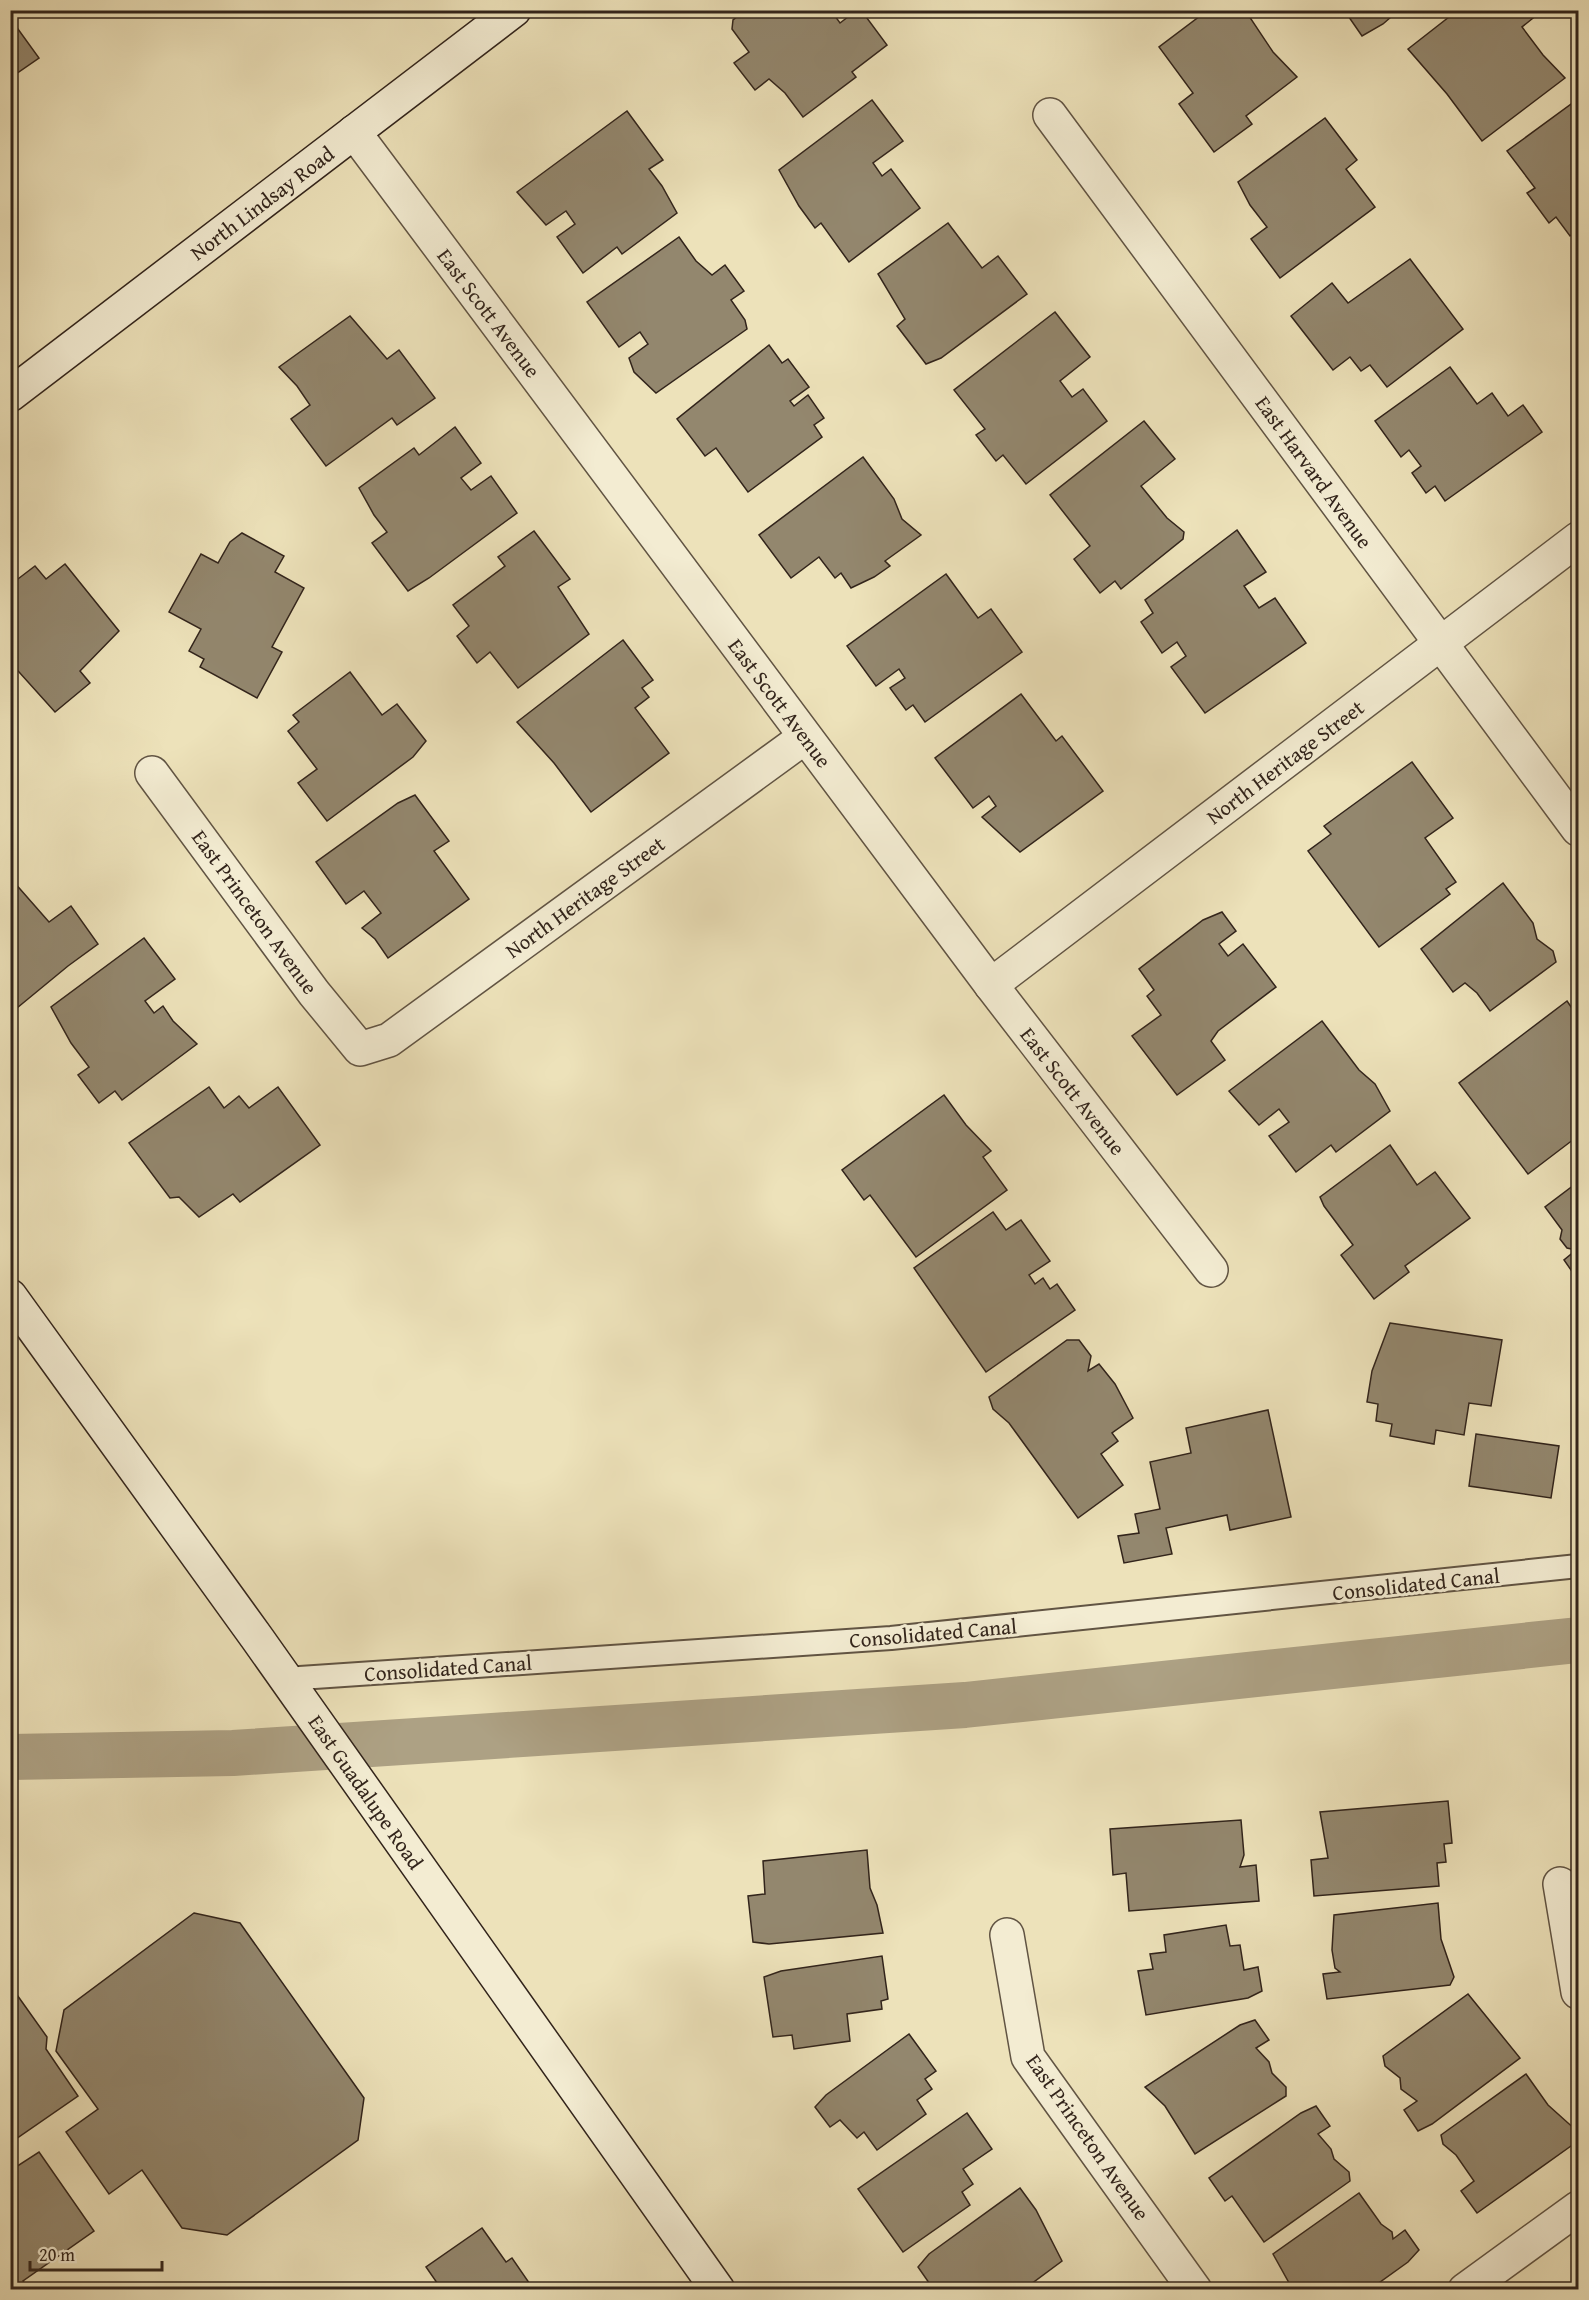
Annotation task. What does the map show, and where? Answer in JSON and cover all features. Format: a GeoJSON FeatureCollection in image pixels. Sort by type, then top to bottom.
{"type":"FeatureCollection","features":[{"type":"Feature","properties":{"kind":"street","name":"North Lindsay Road"},"geometry":{"type":"LineString","coordinates":[[10,395],[514,10]]}},
{"type":"Feature","properties":{"kind":"street","name":"East Harvard Avenue"},"geometry":{"type":"LineString","coordinates":[[1050,115],[1578,829]]}},
{"type":"Feature","properties":{"kind":"street","name":"East Scott Avenue"},"geometry":{"type":"LineString","coordinates":[[354,132],[991,985],[1211,1270]]}},
{"type":"Feature","properties":{"kind":"street","name":"North Heritage Street"},"geometry":{"type":"LineString","coordinates":[[991,985],[1578,539]]}},
{"type":"Feature","properties":{"kind":"street","name":"North Heritage Street"},"geometry":{"type":"LineString","coordinates":[[360,1049],[389,1040],[805,737]]}},
{"type":"Feature","properties":{"kind":"street","name":"East Princeton Avenue"},"geometry":{"type":"LineString","coordinates":[[153,773],[314,993],[360,1049]]}},
{"type":"Feature","properties":{"kind":"street","name":"East Guadalupe Road"},"geometry":{"type":"LineString","coordinates":[[10,1296],[291,1686],[718,2289]]}},
{"type":"Feature","properties":{"kind":"street"},"geometry":{"type":"LineString","coordinates":[[1560,1884],[1578,1992]]}},
{"type":"Feature","properties":{"kind":"street","name":"East Princeton Avenue"},"geometry":{"type":"LineString","coordinates":[[1007,1935],[1028,2057],[1195,2289]]}},
{"type":"Feature","properties":{"kind":"street"},"geometry":{"type":"LineString","coordinates":[[1465,2289],[1578,2208]]}},
{"type":"Feature","properties":{"kind":"lane","name":"Consolidated Canal"},"geometry":{"type":"LineString","coordinates":[[291,1686],[891,1638],[1578,1566]]}},
{"type":"Feature","properties":{"kind":"building"},"geometry":{"type":"Polygon","coordinates":[[[746,10],[753,14],[757,10],[833,10],[832,12],[840,23],[857,10],[861,10],[887,45],[852,72],[856,77],[803,117],[785,93],[769,79],[755,90],[734,63],[749,52],[732,29],[733,20],[746,10]]]}},
{"type":"Feature","properties":{"kind":"building"},"geometry":{"type":"Polygon","coordinates":[[[1208,10],[1245,10],[1273,52],[1297,77],[1246,116],[1252,124],[1214,152],[1179,104],[1193,93],[1159,47],[1208,10]]]}},
{"type":"Feature","properties":{"kind":"building"},"geometry":{"type":"Polygon","coordinates":[[[1344,10],[1399,10],[1383,24],[1362,36],[1344,10]]]}},
{"type":"Feature","properties":{"kind":"building"},"geometry":{"type":"Polygon","coordinates":[[[1458,10],[1543,10],[1522,27],[1543,55],[1565,78],[1482,141],[1447,94],[1408,49],[1458,10]]]}},
{"type":"Feature","properties":{"kind":"building"},"geometry":{"type":"Polygon","coordinates":[[[10,18],[39,58],[10,78],[10,18]]]}},
{"type":"Feature","properties":{"kind":"building"},"geometry":{"type":"Polygon","coordinates":[[[1578,99],[1578,229],[1570,236],[1556,217],[1549,223],[1527,193],[1535,188],[1507,151],[1578,99]]]}},
{"type":"Feature","properties":{"kind":"building"},"geometry":{"type":"Polygon","coordinates":[[[872,100],[903,141],[873,163],[882,176],[891,169],[920,208],[849,262],[821,223],[815,228],[799,206],[779,170],[872,100]]]}},
{"type":"Feature","properties":{"kind":"building"},"geometry":{"type":"Polygon","coordinates":[[[627,111],[663,160],[649,169],[662,186],[677,213],[622,254],[617,247],[583,273],[557,237],[575,224],[566,211],[546,225],[517,192],[627,111]]]}},
{"type":"Feature","properties":{"kind":"building"},"geometry":{"type":"Polygon","coordinates":[[[1325,118],[1357,160],[1346,169],[1375,207],[1280,278],[1251,239],[1267,227],[1250,205],[1238,182],[1325,118]]]}},
{"type":"Feature","properties":{"kind":"building"},"geometry":{"type":"Polygon","coordinates":[[[948,223],[982,268],[998,256],[1027,294],[941,358],[926,364],[897,326],[905,319],[878,274],[948,223]]]}},
{"type":"Feature","properties":{"kind":"building"},"geometry":{"type":"Polygon","coordinates":[[[679,237],[696,261],[712,275],[725,265],[744,291],[731,300],[745,320],[747,329],[656,393],[634,372],[629,358],[648,344],[640,332],[619,347],[587,302],[679,237]]]}},
{"type":"Feature","properties":{"kind":"building"},"geometry":{"type":"Polygon","coordinates":[[[1410,259],[1463,329],[1387,387],[1370,365],[1361,371],[1350,357],[1333,370],[1291,316],[1332,283],[1348,303],[1410,259]]]}},
{"type":"Feature","properties":{"kind":"building"},"geometry":{"type":"Polygon","coordinates":[[[1055,312],[1090,357],[1060,381],[1072,397],[1083,389],[1107,421],[1026,484],[1003,455],[996,461],[976,435],[985,429],[954,390],[1055,312]]]}},
{"type":"Feature","properties":{"kind":"building"},"geometry":{"type":"Polygon","coordinates":[[[350,316],[387,359],[399,350],[435,398],[397,425],[392,418],[326,466],[291,419],[310,405],[297,386],[279,367],[350,316]]]}},
{"type":"Feature","properties":{"kind":"building"},"geometry":{"type":"Polygon","coordinates":[[[769,345],[782,363],[788,359],[809,387],[790,401],[794,406],[808,395],[824,418],[814,425],[822,437],[748,492],[716,448],[705,456],[677,419],[769,345]]]}},
{"type":"Feature","properties":{"kind":"building"},"geometry":{"type":"Polygon","coordinates":[[[1450,367],[1477,404],[1492,393],[1508,416],[1523,405],[1542,432],[1445,501],[1435,486],[1426,493],[1412,473],[1421,466],[1409,450],[1401,457],[1375,421],[1450,367]]]}},
{"type":"Feature","properties":{"kind":"building"},"geometry":{"type":"Polygon","coordinates":[[[1144,421],[1175,459],[1141,486],[1167,518],[1184,532],[1183,539],[1121,589],[1115,581],[1100,593],[1074,559],[1090,546],[1050,495],[1144,421]]]}},
{"type":"Feature","properties":{"kind":"building"},"geometry":{"type":"Polygon","coordinates":[[[455,427],[481,463],[461,478],[471,490],[491,476],[517,513],[408,591],[372,543],[387,532],[374,515],[359,488],[414,448],[419,455],[455,427]]]}},
{"type":"Feature","properties":{"kind":"building"},"geometry":{"type":"Polygon","coordinates":[[[863,457],[894,499],[902,519],[921,535],[885,561],[890,566],[851,588],[841,573],[835,578],[819,557],[791,578],[759,535],[863,457]]]}},
{"type":"Feature","properties":{"kind":"building"},"geometry":{"type":"Polygon","coordinates":[[[1237,530],[1266,572],[1244,586],[1259,608],[1275,598],[1306,643],[1205,713],[1171,667],[1186,656],[1177,642],[1162,653],[1141,622],[1153,613],[1145,600],[1237,530]]]}},
{"type":"Feature","properties":{"kind":"building"},"geometry":{"type":"Polygon","coordinates":[[[534,531],[570,579],[558,587],[589,634],[518,688],[490,652],[477,663],[457,636],[469,626],[453,605],[505,566],[498,557],[534,531]]]}},
{"type":"Feature","properties":{"kind":"building"},"geometry":{"type":"Polygon","coordinates":[[[242,533],[284,556],[275,572],[304,588],[272,647],[282,652],[257,698],[200,667],[204,659],[189,651],[201,629],[169,612],[201,554],[218,563],[230,542],[242,533]]]}},
{"type":"Feature","properties":{"kind":"building"},"geometry":{"type":"Polygon","coordinates":[[[65,564],[119,631],[80,671],[90,683],[55,712],[10,662],[10,585],[35,566],[46,579],[65,564]]]}},
{"type":"Feature","properties":{"kind":"building"},"geometry":{"type":"Polygon","coordinates":[[[946,574],[978,618],[991,609],[1022,652],[925,722],[913,705],[906,710],[890,688],[905,678],[899,669],[876,686],[847,646],[946,574]]]}},
{"type":"Feature","properties":{"kind":"building"},"geometry":{"type":"Polygon","coordinates":[[[623,640],[653,680],[642,688],[649,697],[635,708],[669,753],[591,812],[554,763],[517,722],[623,640]]]}},
{"type":"Feature","properties":{"kind":"building"},"geometry":{"type":"Polygon","coordinates":[[[350,672],[382,715],[397,704],[426,741],[413,757],[327,821],[298,783],[317,769],[288,731],[299,722],[293,715],[350,672]]]}},
{"type":"Feature","properties":{"kind":"building"},"geometry":{"type":"Polygon","coordinates":[[[1021,694],[1056,741],[1062,736],[1103,791],[1020,852],[982,817],[996,806],[989,796],[973,808],[935,758],[1021,694]]]}},
{"type":"Feature","properties":{"kind":"building"},"geometry":{"type":"Polygon","coordinates":[[[1412,762],[1453,818],[1425,838],[1456,882],[1446,889],[1450,894],[1379,947],[1308,851],[1331,834],[1324,826],[1412,762]]]}},
{"type":"Feature","properties":{"kind":"building"},"geometry":{"type":"Polygon","coordinates":[[[415,795],[449,841],[434,851],[469,899],[388,958],[375,939],[362,928],[381,913],[364,891],[346,904],[316,862],[398,803],[415,795]]]}},
{"type":"Feature","properties":{"kind":"building"},"geometry":{"type":"Polygon","coordinates":[[[13,881],[49,922],[71,906],[98,944],[17,1008],[10,999],[10,882],[13,881]]]}},
{"type":"Feature","properties":{"kind":"building"},"geometry":{"type":"Polygon","coordinates":[[[1503,883],[1533,923],[1537,939],[1553,951],[1556,962],[1490,1011],[1477,993],[1465,983],[1453,992],[1421,949],[1503,883]]]}},
{"type":"Feature","properties":{"kind":"building"},"geometry":{"type":"Polygon","coordinates":[[[1222,912],[1236,931],[1219,944],[1228,956],[1243,944],[1276,987],[1218,1031],[1211,1041],[1225,1060],[1177,1095],[1132,1036],[1161,1015],[1147,996],[1154,990],[1139,969],[1203,920],[1222,912]]]}},
{"type":"Feature","properties":{"kind":"building"},"geometry":{"type":"Polygon","coordinates":[[[144,938],[175,979],[145,1001],[154,1013],[163,1006],[173,1021],[197,1044],[122,1100],[115,1091],[99,1103],[78,1075],[89,1067],[71,1043],[51,1007],[144,938]]]}},
{"type":"Feature","properties":{"kind":"building"},"geometry":{"type":"Polygon","coordinates":[[[1567,1001],[1578,1017],[1578,1061],[1576,1062],[1578,1065],[1578,1136],[1528,1174],[1459,1083],[1567,1001]]]}},
{"type":"Feature","properties":{"kind":"building"},"geometry":{"type":"Polygon","coordinates":[[[1322,1021],[1359,1070],[1375,1084],[1390,1111],[1336,1152],[1331,1145],[1296,1172],[1269,1136],[1289,1122],[1279,1109],[1259,1125],[1229,1091],[1322,1021]]]}},
{"type":"Feature","properties":{"kind":"building"},"geometry":{"type":"Polygon","coordinates":[[[209,1087],[224,1108],[239,1096],[249,1108],[278,1087],[320,1145],[240,1202],[233,1194],[199,1217],[179,1197],[170,1198],[129,1143],[209,1087]]]}},
{"type":"Feature","properties":{"kind":"building"},"geometry":{"type":"Polygon","coordinates":[[[944,1095],[966,1125],[991,1151],[983,1157],[1007,1190],[916,1257],[870,1195],[864,1200],[842,1170],[944,1095]]]}},
{"type":"Feature","properties":{"kind":"building"},"geometry":{"type":"Polygon","coordinates":[[[1390,1145],[1417,1185],[1435,1172],[1470,1218],[1405,1266],[1409,1272],[1374,1299],[1341,1255],[1353,1245],[1324,1206],[1320,1197],[1390,1145]]]}},
{"type":"Feature","properties":{"kind":"building"},"geometry":{"type":"Polygon","coordinates":[[[1578,1182],[1578,1280],[1564,1260],[1576,1250],[1567,1248],[1560,1239],[1562,1230],[1545,1207],[1578,1182]]]}},
{"type":"Feature","properties":{"kind":"building"},"geometry":{"type":"Polygon","coordinates":[[[993,1212],[1006,1230],[1021,1220],[1050,1261],[1029,1275],[1035,1284],[1043,1278],[1050,1289],[1057,1284],[1075,1310],[986,1372],[914,1268],[993,1212]]]}},
{"type":"Feature","properties":{"kind":"building"},"geometry":{"type":"Polygon","coordinates":[[[1390,1323],[1502,1340],[1491,1406],[1469,1403],[1464,1435],[1436,1430],[1434,1444],[1390,1436],[1392,1424],[1376,1421],[1378,1404],[1367,1402],[1372,1371],[1390,1323]]]}},
{"type":"Feature","properties":{"kind":"building"},"geometry":{"type":"Polygon","coordinates":[[[1067,1340],[1079,1340],[1091,1356],[1088,1371],[1099,1364],[1115,1384],[1133,1418],[1112,1433],[1118,1441],[1101,1454],[1123,1485],[1078,1518],[1009,1423],[993,1409],[989,1397],[1067,1340]]]}},
{"type":"Feature","properties":{"kind":"building"},"geometry":{"type":"Polygon","coordinates":[[[1268,1410],[1291,1517],[1230,1530],[1227,1515],[1166,1528],[1172,1554],[1124,1563],[1118,1536],[1139,1533],[1135,1514],[1160,1509],[1150,1462],[1191,1453],[1186,1428],[1268,1410]]]}},
{"type":"Feature","properties":{"kind":"building"},"geometry":{"type":"Polygon","coordinates":[[[1476,1434],[1559,1446],[1551,1498],[1469,1486],[1476,1434]]]}},
{"type":"Feature","properties":{"kind":"building"},"geometry":{"type":"Polygon","coordinates":[[[1448,1801],[1452,1843],[1444,1844],[1446,1862],[1437,1863],[1439,1886],[1314,1896],[1311,1860],[1328,1858],[1320,1812],[1448,1801]]]}},
{"type":"Feature","properties":{"kind":"building"},"geometry":{"type":"Polygon","coordinates":[[[1241,1820],[1244,1855],[1240,1867],[1256,1865],[1259,1901],[1129,1911],[1126,1873],[1113,1875],[1110,1829],[1241,1820]]]}},
{"type":"Feature","properties":{"kind":"building"},"geometry":{"type":"Polygon","coordinates":[[[867,1850],[870,1888],[877,1905],[883,1933],[769,1944],[753,1942],[748,1896],[765,1894],[763,1861],[867,1850]]]}},
{"type":"Feature","properties":{"kind":"building"},"geometry":{"type":"Polygon","coordinates":[[[1438,1903],[1441,1939],[1454,1977],[1450,1985],[1327,1999],[1323,1974],[1340,1972],[1335,1968],[1332,1950],[1334,1915],[1438,1903]]]}},
{"type":"Feature","properties":{"kind":"building"},"geometry":{"type":"Polygon","coordinates":[[[194,1913],[240,1923],[364,2098],[358,2140],[227,2235],[182,2228],[142,2170],[109,2194],[66,2132],[98,2109],[56,2051],[64,2010],[194,1913]]]}},
{"type":"Feature","properties":{"kind":"building"},"geometry":{"type":"Polygon","coordinates":[[[1226,1925],[1230,1946],[1240,1945],[1244,1970],[1258,1967],[1262,1991],[1248,1998],[1146,2015],[1138,1971],[1153,1969],[1150,1954],[1166,1952],[1164,1935],[1226,1925]]]}},
{"type":"Feature","properties":{"kind":"building"},"geometry":{"type":"Polygon","coordinates":[[[882,1956],[888,1999],[881,2001],[882,2009],[847,2014],[850,2041],[794,2049],[792,2035],[773,2037],[764,1977],[781,1971],[882,1956]]]}},
{"type":"Feature","properties":{"kind":"building"},"geometry":{"type":"Polygon","coordinates":[[[10,1985],[47,2037],[46,2049],[78,2096],[10,2143],[10,1985]]]}},
{"type":"Feature","properties":{"kind":"building"},"geometry":{"type":"Polygon","coordinates":[[[1468,1994],[1520,2058],[1432,2124],[1418,2131],[1404,2110],[1417,2101],[1401,2089],[1400,2078],[1385,2066],[1383,2056],[1468,1994]]]}},
{"type":"Feature","properties":{"kind":"building"},"geometry":{"type":"Polygon","coordinates":[[[1255,2020],[1269,2040],[1256,2048],[1269,2062],[1272,2073],[1286,2087],[1286,2096],[1195,2154],[1165,2106],[1145,2087],[1240,2025],[1255,2020]]]}},
{"type":"Feature","properties":{"kind":"building"},"geometry":{"type":"Polygon","coordinates":[[[909,2034],[936,2071],[925,2079],[932,2089],[917,2100],[926,2114],[877,2150],[864,2132],[857,2138],[840,2120],[830,2127],[815,2107],[826,2095],[909,2034]]]}},
{"type":"Feature","properties":{"kind":"building"},"geometry":{"type":"Polygon","coordinates":[[[1526,2074],[1548,2105],[1577,2131],[1578,2141],[1477,2213],[1461,2191],[1474,2181],[1456,2155],[1443,2144],[1441,2135],[1526,2074]]]}},
{"type":"Feature","properties":{"kind":"building"},"geometry":{"type":"Polygon","coordinates":[[[1316,2106],[1330,2126],[1318,2134],[1331,2149],[1334,2159],[1349,2172],[1350,2181],[1264,2242],[1232,2196],[1225,2201],[1209,2178],[1301,2113],[1316,2106]]]}},
{"type":"Feature","properties":{"kind":"building"},"geometry":{"type":"Polygon","coordinates":[[[967,2113],[992,2149],[963,2169],[973,2184],[962,2192],[970,2205],[903,2252],[858,2189],[967,2113]]]}},
{"type":"Feature","properties":{"kind":"building"},"geometry":{"type":"Polygon","coordinates":[[[39,2152],[94,2231],[23,2281],[29,2290],[10,2290],[10,2159],[16,2167],[39,2152]]]}},
{"type":"Feature","properties":{"kind":"building"},"geometry":{"type":"Polygon","coordinates":[[[1020,2188],[1036,2210],[1062,2261],[1023,2290],[934,2290],[918,2267],[929,2254],[1020,2188]]]}},
{"type":"Feature","properties":{"kind":"building"},"geometry":{"type":"Polygon","coordinates":[[[1359,2193],[1381,2224],[1392,2232],[1393,2239],[1405,2230],[1419,2250],[1408,2262],[1369,2290],[1293,2290],[1273,2254],[1359,2193]]]}},
{"type":"Feature","properties":{"kind":"building"},"geometry":{"type":"Polygon","coordinates":[[[482,2228],[506,2262],[512,2258],[534,2290],[442,2290],[426,2267],[482,2228]]]}},
{"type":"Feature","properties":{"kind":"waterway"},"geometry":{"type":"LineString","coordinates":[[10,1757],[233,1753],[965,1705],[1578,1640]]}}]}
